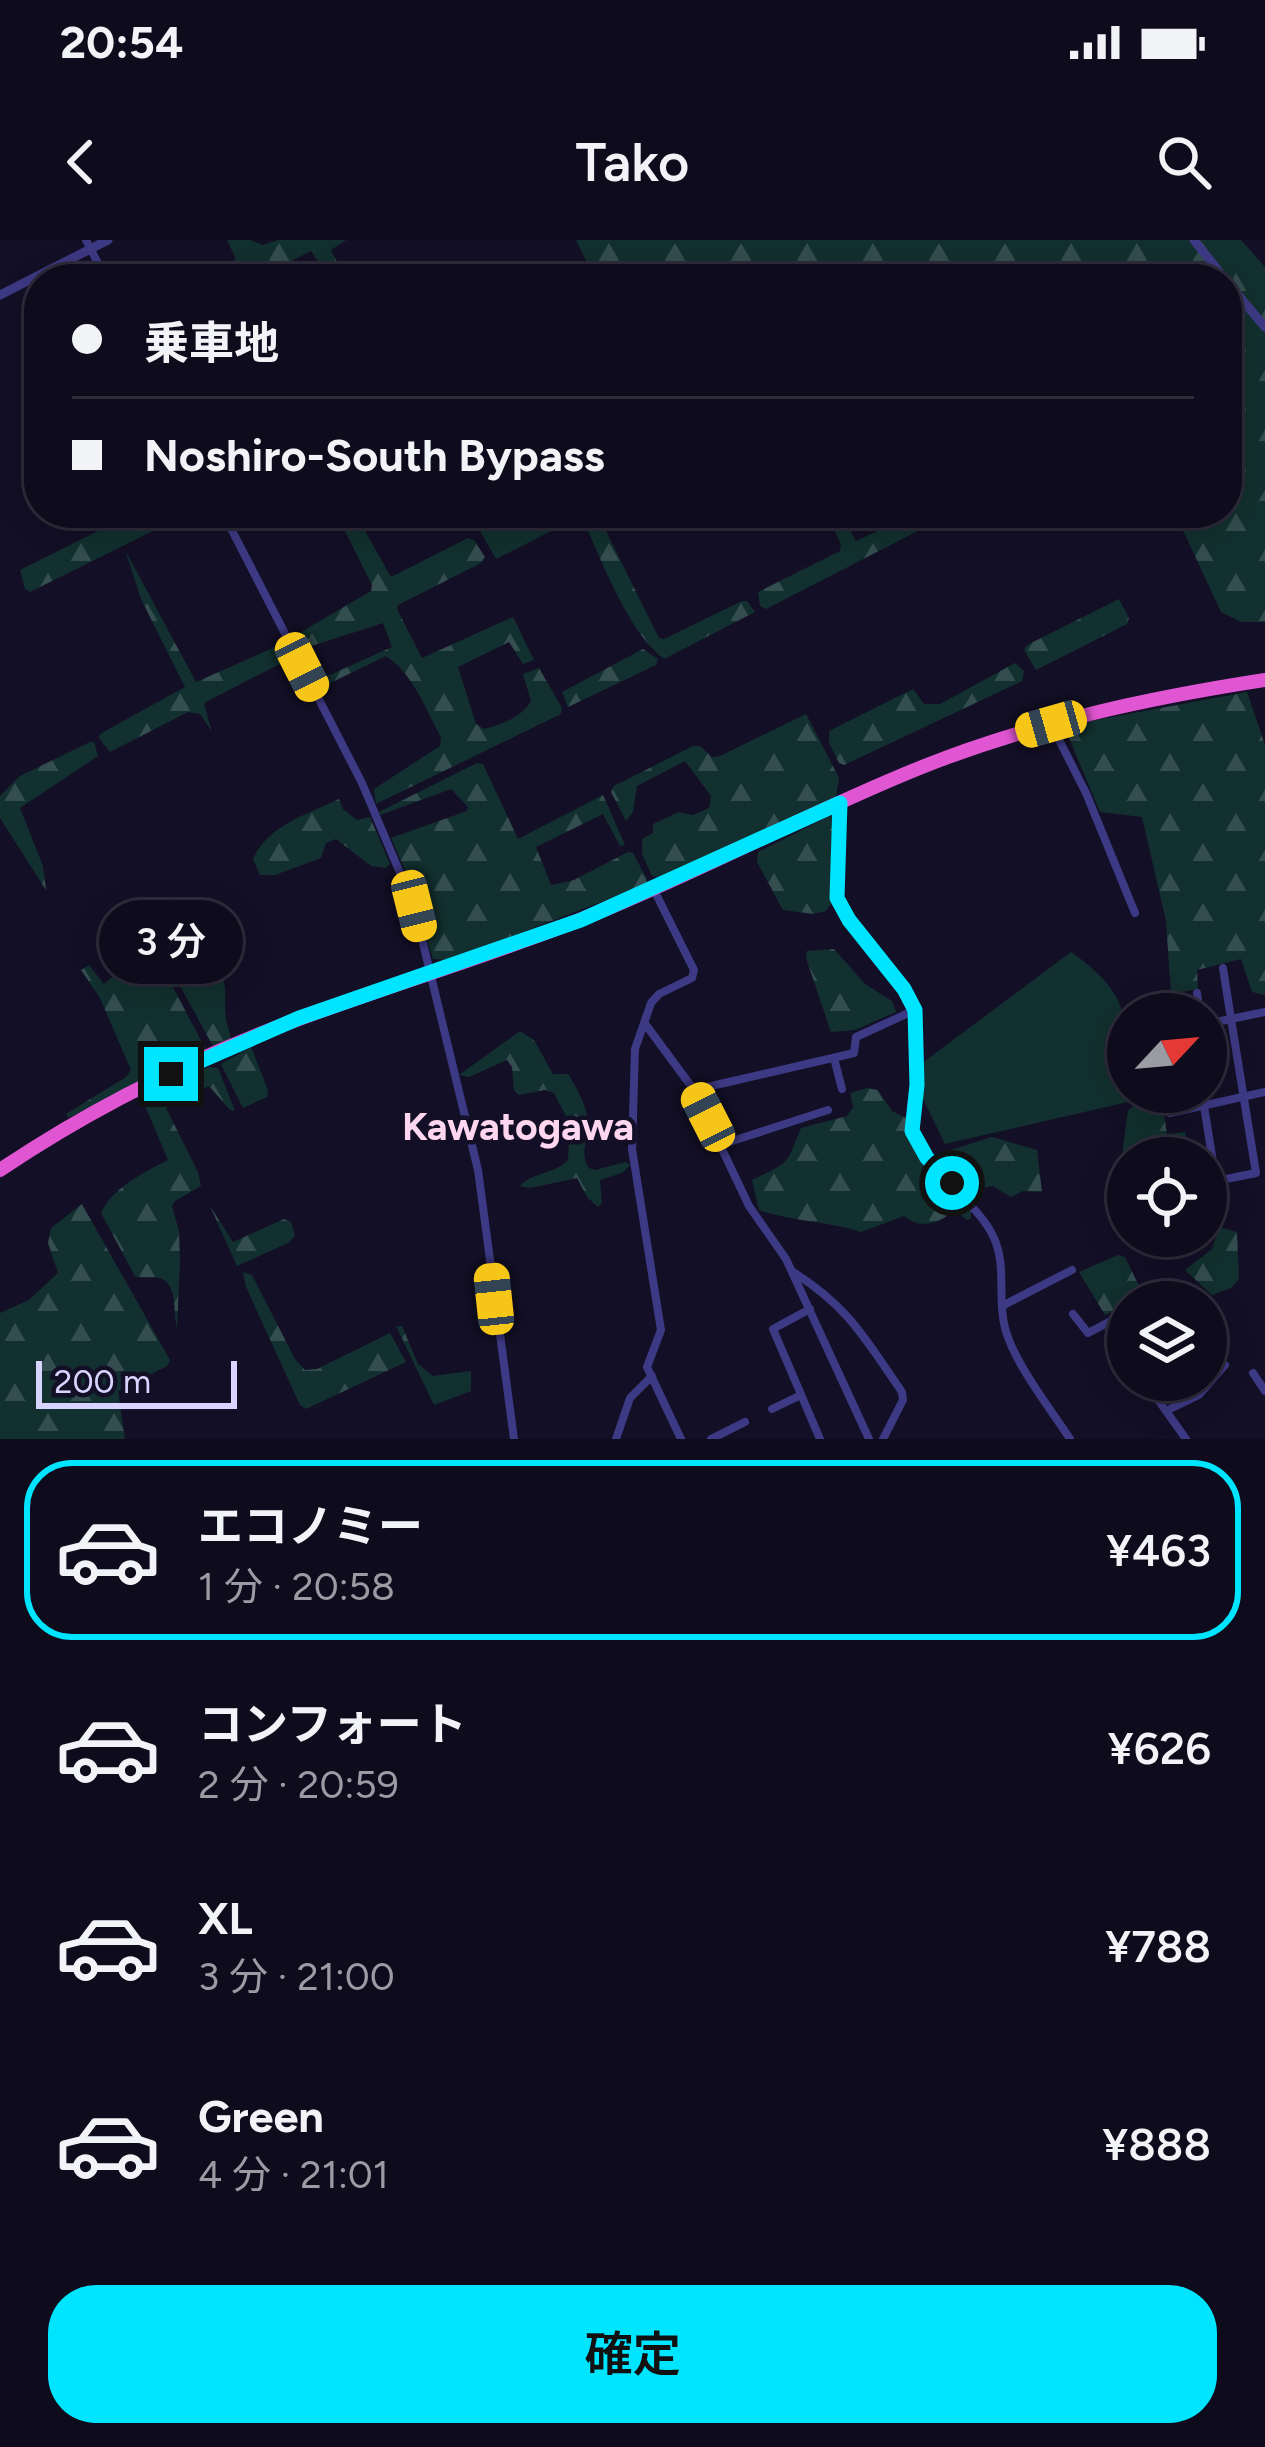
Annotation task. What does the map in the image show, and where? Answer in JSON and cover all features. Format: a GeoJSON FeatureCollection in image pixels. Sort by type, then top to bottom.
{"type":"FeatureCollection","features":[{"type":"Feature","properties":{"kind":"highway"},"geometry":{"type":"LineString","coordinates":[[0,1170],[52,1135],[211,1054],[581,920],[922,766],[1051,724],[1176,694],[1265,680]]}},
{"type":"Feature","properties":{"kind":"street"},"geometry":{"type":"LineString","coordinates":[[54,264],[88,244],[108,240]]}},
{"type":"Feature","properties":{"kind":"street"},"geometry":{"type":"LineString","coordinates":[[1194,240],[1213,264]]}},
{"type":"Feature","properties":{"kind":"street"},"geometry":{"type":"LineString","coordinates":[[1242,299],[1265,327]]}},
{"type":"Feature","properties":{"kind":"street"},"geometry":{"type":"LineString","coordinates":[[231,528],[362,783],[414,906],[478,1169],[514,1439]]}},
{"type":"Feature","properties":{"kind":"street"},"geometry":{"type":"LineString","coordinates":[[1051,724],[1086,793],[1135,913]]}},
{"type":"Feature","properties":{"kind":"street"},"geometry":{"type":"LineString","coordinates":[[840,803],[837,898],[915,1010],[917,1085],[912,1131],[927,1158],[976,1208],[994,1239],[1002,1268],[1005,1332],[1070,1439]]}},
{"type":"Feature","properties":{"kind":"street"},"geometry":{"type":"LineString","coordinates":[[654,889],[694,970],[692,978],[651,1003],[635,1049],[631,1104],[632,1149],[661,1330],[647,1367],[681,1439]]}},
{"type":"Feature","properties":{"kind":"street"},"geometry":{"type":"LineString","coordinates":[[1223,968],[1256,1173],[1227,1179]]}},
{"type":"Feature","properties":{"kind":"street"},"geometry":{"type":"LineString","coordinates":[[694,1090],[854,1053],[856,1036],[915,1010]]}},
{"type":"Feature","properties":{"kind":"street"},"geometry":{"type":"LineString","coordinates":[[1227,1020],[1265,1012]]}},
{"type":"Feature","properties":{"kind":"street"},"geometry":{"type":"LineString","coordinates":[[646,1024],[694,1090],[749,1206],[792,1271],[869,1439]]}},
{"type":"Feature","properties":{"kind":"street"},"geometry":{"type":"LineString","coordinates":[[833,1058],[842,1089]]}},
{"type":"Feature","properties":{"kind":"street"},"geometry":{"type":"LineString","coordinates":[[1227,1101],[1265,1092]]}},
{"type":"Feature","properties":{"kind":"street"},"geometry":{"type":"LineString","coordinates":[[723,1144],[828,1110]]}},
{"type":"Feature","properties":{"kind":"street"},"geometry":{"type":"LineString","coordinates":[[1001,1306],[1072,1270]]}},
{"type":"Feature","properties":{"kind":"street"},"geometry":{"type":"LineString","coordinates":[[792,1271],[847,1312],[902,1392],[903,1400],[883,1439]]}},
{"type":"Feature","properties":{"kind":"street"},"geometry":{"type":"LineString","coordinates":[[810,1309],[773,1329],[818,1438]]}},
{"type":"Feature","properties":{"kind":"street"},"geometry":{"type":"LineString","coordinates":[[1073,1314],[1088,1333],[1107,1323]]}},
{"type":"Feature","properties":{"kind":"street"},"geometry":{"type":"LineString","coordinates":[[1253,1373],[1265,1391]]}},
{"type":"Feature","properties":{"kind":"street"},"geometry":{"type":"LineString","coordinates":[[616,1439],[630,1398],[652,1376]]}},
{"type":"Feature","properties":{"kind":"street"},"geometry":{"type":"LineString","coordinates":[[772,1409],[801,1396]]}},
{"type":"Feature","properties":{"kind":"street"},"geometry":{"type":"LineString","coordinates":[[1159,1401],[1186,1439]]}},
{"type":"Feature","properties":{"kind":"street"},"geometry":{"type":"LineString","coordinates":[[1166,1411],[1185,1401]]}},
{"type":"Feature","properties":{"kind":"street"},"geometry":{"type":"LineString","coordinates":[[710,1439],[745,1422]]}},
{"type":"Feature","properties":{"kind":"street"},"geometry":{"type":"LineString","coordinates":[[891,1424],[898,1439]]}},
{"type":"Feature","properties":{"kind":"green space"},"geometry":{"type":"Polygon","coordinates":[[[227,240],[263,245],[278,240],[346,240],[331,250],[338,264],[320,264],[311,251],[285,264],[229,264],[236,259],[227,240]]]}},
{"type":"Feature","properties":{"kind":"green space"},"geometry":{"type":"Polygon","coordinates":[[[576,240],[1241,240],[1265,267],[1265,622],[1241,622],[1221,612],[1182,528],[1242,528],[1242,264],[588,264],[576,240]]]}},
{"type":"Feature","properties":{"kind":"green space"},"geometry":{"type":"Polygon","coordinates":[[[159,528],[30,592],[25,589],[20,570],[98,531],[159,528]]]}},
{"type":"Feature","properties":{"kind":"green space"},"geometry":{"type":"Polygon","coordinates":[[[344,528],[363,528],[391,577],[468,538],[474,540],[485,557],[481,563],[397,609],[422,658],[513,617],[534,660],[523,664],[509,642],[458,667],[476,724],[484,729],[522,712],[531,701],[523,674],[539,668],[561,714],[376,804],[374,789],[440,746],[441,737],[411,682],[386,656],[318,689],[314,682],[392,647],[383,623],[299,650],[296,647],[296,635],[371,591],[344,528]]]}},
{"type":"Feature","properties":{"kind":"green space"},"geometry":{"type":"Polygon","coordinates":[[[478,528],[557,528],[496,559],[478,528]]]}},
{"type":"Feature","properties":{"kind":"green space"},"geometry":{"type":"Polygon","coordinates":[[[586,528],[604,528],[659,638],[742,601],[755,612],[664,659],[638,630],[586,528]]]}},
{"type":"Feature","properties":{"kind":"green space"},"geometry":{"type":"Polygon","coordinates":[[[833,528],[849,528],[856,541],[884,528],[924,528],[766,609],[760,606],[758,592],[840,551],[833,528]]]}},
{"type":"Feature","properties":{"kind":"green space"},"geometry":{"type":"Polygon","coordinates":[[[125,550],[196,682],[282,644],[291,658],[204,703],[211,730],[200,714],[188,712],[110,752],[100,734],[185,687],[141,599],[125,550]]]}},
{"type":"Feature","properties":{"kind":"green space"},"geometry":{"type":"Polygon","coordinates":[[[1119,599],[1129,618],[1127,624],[1036,670],[1024,650],[1027,645],[1119,599]]]}},
{"type":"Feature","properties":{"kind":"green space"},"geometry":{"type":"Polygon","coordinates":[[[643,649],[658,659],[656,665],[568,707],[562,692],[643,649]]]}},
{"type":"Feature","properties":{"kind":"green space"},"geometry":{"type":"Polygon","coordinates":[[[1015,663],[1024,671],[1022,681],[844,765],[829,743],[829,731],[913,689],[924,704],[940,704],[1015,663]]]}},
{"type":"Feature","properties":{"kind":"green space"},"geometry":{"type":"Polygon","coordinates":[[[1247,692],[1265,745],[1265,995],[1252,992],[1241,959],[1197,970],[1198,989],[1171,993],[1166,921],[1142,817],[1100,812],[1064,726],[1247,692]]]}},
{"type":"Feature","properties":{"kind":"green space"},"geometry":{"type":"Polygon","coordinates":[[[806,714],[839,778],[836,798],[664,878],[652,876],[642,854],[642,839],[653,833],[653,824],[679,812],[693,815],[709,808],[711,796],[685,761],[637,786],[633,812],[626,821],[611,792],[614,786],[693,746],[712,757],[720,756],[806,714]]]}},
{"type":"Feature","properties":{"kind":"green space"},"geometry":{"type":"Polygon","coordinates":[[[90,742],[98,756],[20,808],[43,866],[46,890],[0,818],[0,796],[20,776],[90,742]]]}},
{"type":"Feature","properties":{"kind":"green space"},"geometry":{"type":"Polygon","coordinates":[[[483,764],[518,839],[603,795],[625,845],[620,846],[603,814],[536,847],[551,885],[574,880],[628,852],[633,853],[646,885],[449,960],[433,959],[391,838],[468,807],[451,789],[379,812],[483,764]]]}},
{"type":"Feature","properties":{"kind":"green space"},"geometry":{"type":"Polygon","coordinates":[[[339,799],[357,820],[370,817],[390,864],[386,868],[371,866],[336,839],[326,843],[321,858],[275,875],[260,875],[253,859],[268,837],[339,799]]]}},
{"type":"Feature","properties":{"kind":"green space"},"geometry":{"type":"Polygon","coordinates":[[[834,814],[834,899],[826,911],[813,914],[783,910],[757,862],[758,852],[834,814]]]}},
{"type":"Feature","properties":{"kind":"green space"},"geometry":{"type":"Polygon","coordinates":[[[834,949],[865,984],[892,1001],[896,1012],[855,1030],[831,1032],[806,958],[807,951],[834,949]]]}},
{"type":"Feature","properties":{"kind":"green space"},"geometry":{"type":"Polygon","coordinates":[[[1071,952],[1113,993],[1107,993],[1107,1107],[945,1144],[923,1099],[922,1063],[1071,952]]]}},
{"type":"Feature","properties":{"kind":"green space"},"geometry":{"type":"Polygon","coordinates":[[[157,957],[205,1048],[203,1053],[68,1118],[66,1114],[131,1070],[100,998],[81,970],[89,965],[104,984],[117,973],[157,957]]]}},
{"type":"Feature","properties":{"kind":"green space"},"geometry":{"type":"Polygon","coordinates":[[[200,960],[218,972],[225,985],[231,1039],[214,1048],[173,973],[200,960]]]}},
{"type":"Feature","properties":{"kind":"green space"},"geometry":{"type":"Polygon","coordinates":[[[520,1031],[534,1040],[553,1074],[568,1074],[577,1090],[588,1120],[584,1156],[589,1168],[630,1165],[600,1180],[602,1203],[598,1207],[577,1178],[520,1186],[568,1160],[570,1124],[554,1093],[519,1095],[507,1060],[469,1077],[459,1075],[520,1031]]]}},
{"type":"Feature","properties":{"kind":"green space"},"geometry":{"type":"Polygon","coordinates":[[[251,1047],[268,1090],[267,1097],[243,1108],[221,1064],[251,1047]]]}},
{"type":"Feature","properties":{"kind":"green space"},"geometry":{"type":"Polygon","coordinates":[[[209,1067],[218,1068],[235,1111],[209,1086],[166,1108],[201,1186],[172,1206],[179,1231],[177,1328],[168,1284],[135,1276],[101,1213],[121,1188],[168,1160],[144,1103],[209,1067]]]}},
{"type":"Feature","properties":{"kind":"green space"},"geometry":{"type":"Polygon","coordinates":[[[878,1090],[892,1111],[906,1118],[916,1147],[971,1210],[971,1218],[955,1210],[931,1223],[904,1216],[861,1232],[759,1210],[752,1180],[785,1161],[801,1128],[847,1116],[853,1107],[850,1093],[878,1090]]]}},
{"type":"Feature","properties":{"kind":"green space"},"geometry":{"type":"Polygon","coordinates":[[[1128,1113],[1164,1113],[1167,1134],[1185,1132],[1186,1137],[1124,1137],[1128,1113]]]}},
{"type":"Feature","properties":{"kind":"green space"},"geometry":{"type":"Polygon","coordinates":[[[992,1137],[1037,1150],[1042,1192],[1023,1191],[1011,1197],[993,1186],[971,1190],[941,1168],[937,1160],[941,1153],[992,1137]]]}},
{"type":"Feature","properties":{"kind":"green space"},"geometry":{"type":"Polygon","coordinates":[[[82,1204],[170,1360],[167,1366],[118,1391],[125,1439],[0,1439],[0,1313],[29,1300],[58,1273],[48,1243],[51,1228],[82,1204]]]}},
{"type":"Feature","properties":{"kind":"green space"},"geometry":{"type":"Polygon","coordinates":[[[210,1206],[233,1242],[284,1219],[291,1222],[295,1236],[237,1266],[210,1206]]]}},
{"type":"Feature","properties":{"kind":"green space"},"geometry":{"type":"Polygon","coordinates":[[[1227,1229],[1237,1232],[1239,1279],[1231,1288],[1227,1289],[1227,1281],[1197,1281],[1185,1270],[1202,1257],[1227,1257],[1227,1229]]]}},
{"type":"Feature","properties":{"kind":"green space"},"geometry":{"type":"Polygon","coordinates":[[[1125,1257],[1137,1281],[1107,1281],[1105,1315],[1079,1272],[1125,1257]]]}},
{"type":"Feature","properties":{"kind":"green space"},"geometry":{"type":"Polygon","coordinates":[[[243,1272],[252,1275],[305,1370],[317,1369],[390,1333],[406,1362],[306,1409],[300,1405],[243,1272]]]}},
{"type":"Feature","properties":{"kind":"green space"},"geometry":{"type":"Polygon","coordinates":[[[396,1326],[402,1326],[418,1364],[433,1376],[471,1371],[471,1391],[434,1405],[396,1326]]]}},
{"type":"Feature","properties":{"kind":"district","name":"Kawatogawa"},"geometry":{"type":"Point","coordinates":[518,1126]}},
{"type":"Feature","properties":{"kind":"route"},"geometry":{"type":"LineString","coordinates":[[171,1074],[299,1018],[581,920],[840,803],[837,898],[915,1010],[917,1085],[912,1131],[927,1158],[952,1183]]}}]}
